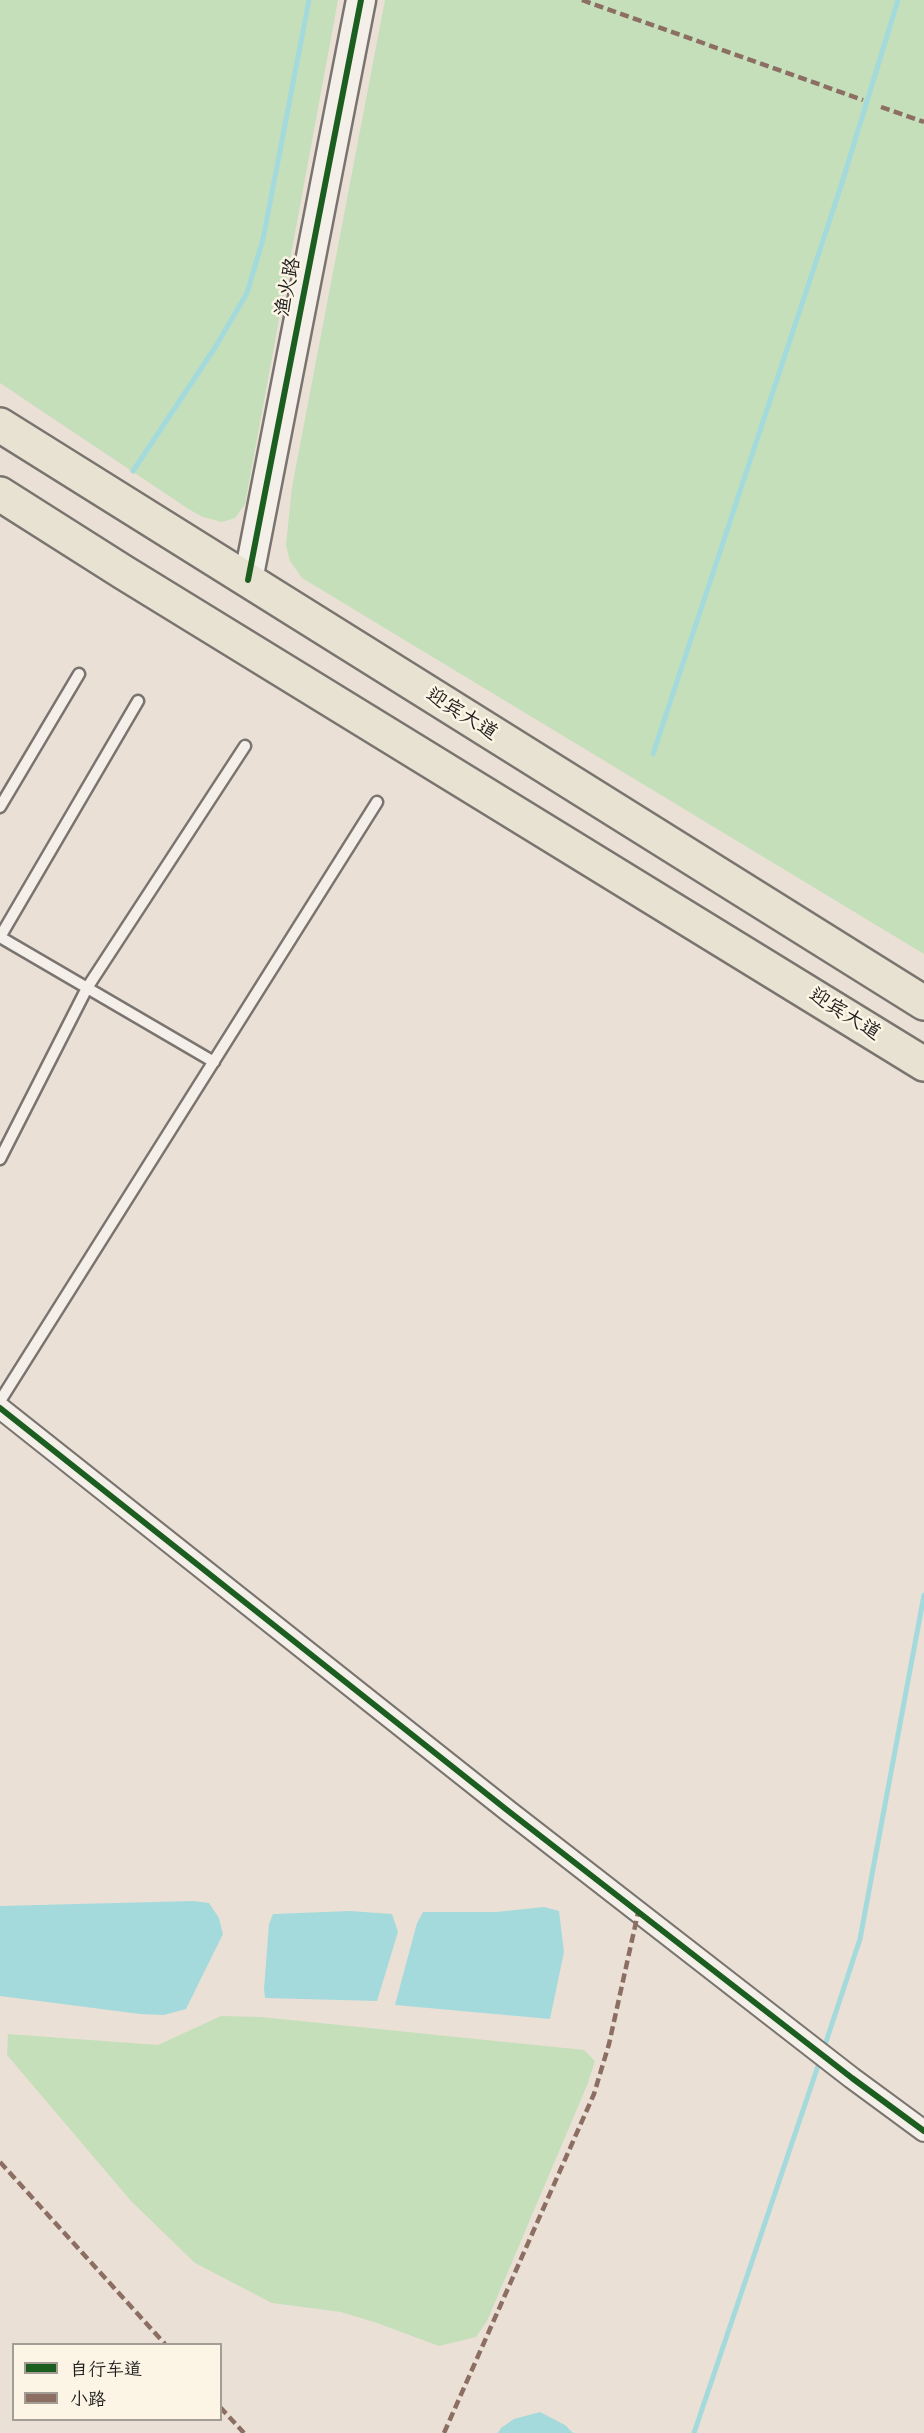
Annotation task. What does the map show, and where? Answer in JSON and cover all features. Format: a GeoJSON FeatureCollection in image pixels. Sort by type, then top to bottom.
{"type":"FeatureCollection","features":[{"type":"Feature","properties":{"kind":"highway","name":"迎宾大道"},"geometry":{"type":"LineString","coordinates":[[0,425],[924,1003]]}},
{"type":"Feature","properties":{"kind":"highway","name":"迎宾大道"},"geometry":{"type":"LineString","coordinates":[[0,494],[123,572],[924,1064]]}},
{"type":"Feature","properties":{"kind":"street","name":"渔火路"},"geometry":{"type":"LineString","coordinates":[[248,580],[361,0]]}},
{"type":"Feature","properties":{"kind":"street"},"geometry":{"type":"LineString","coordinates":[[0,1408],[507,1810],[792,2033],[924,2131]]}},
{"type":"Feature","properties":{"kind":"lane"},"geometry":{"type":"LineString","coordinates":[[0,807],[79,674]]}},
{"type":"Feature","properties":{"kind":"lane"},"geometry":{"type":"LineString","coordinates":[[138,701],[0,937],[214,1062]]}},
{"type":"Feature","properties":{"kind":"lane"},"geometry":{"type":"LineString","coordinates":[[0,1159],[87,987],[245,746]]}},
{"type":"Feature","properties":{"kind":"lane"},"geometry":{"type":"LineString","coordinates":[[0,1401],[377,802]]}},
{"type":"Feature","properties":{"kind":"green space"},"geometry":{"type":"Polygon","coordinates":[[[0,0],[338,0],[245,504],[235,518],[222,522],[203,517],[190,510],[0,383],[0,0]]]}},
{"type":"Feature","properties":{"kind":"green space"},"geometry":{"type":"Polygon","coordinates":[[[385,0],[924,0],[924,954],[302,578],[290,561],[286,545],[292,487],[385,0]]]}},
{"type":"Feature","properties":{"kind":"green space"},"geometry":{"type":"Polygon","coordinates":[[[221,2016],[261,2017],[584,2050],[595,2061],[588,2083],[487,2321],[476,2337],[439,2346],[341,2312],[272,2303],[195,2263],[131,2201],[7,2055],[8,2034],[158,2045],[221,2016]]]}},
{"type":"Feature","properties":{"kind":"water"},"geometry":{"type":"Polygon","coordinates":[[[193,1901],[209,1903],[219,1918],[223,1934],[186,2009],[164,2015],[140,2014],[0,1996],[0,1906],[193,1901]]]}},
{"type":"Feature","properties":{"kind":"water"},"geometry":{"type":"Polygon","coordinates":[[[544,1907],[559,1911],[564,1952],[550,2019],[395,2005],[417,1923],[423,1912],[496,1912],[544,1907]]]}},
{"type":"Feature","properties":{"kind":"water"},"geometry":{"type":"Polygon","coordinates":[[[350,1911],[392,1914],[398,1932],[377,2001],[265,1998],[269,1924],[273,1914],[350,1911]]]}},
{"type":"Feature","properties":{"kind":"water"},"geometry":{"type":"Polygon","coordinates":[[[540,2412],[565,2425],[573,2433],[498,2433],[514,2419],[540,2412]]]}},
{"type":"Feature","properties":{"kind":"waterway"},"geometry":{"type":"LineString","coordinates":[[133,471],[216,346],[247,293],[263,239],[309,0]]}},
{"type":"Feature","properties":{"kind":"waterway"},"geometry":{"type":"LineString","coordinates":[[653,754],[841,186],[898,0]]}},
{"type":"Feature","properties":{"kind":"waterway"},"geometry":{"type":"LineString","coordinates":[[823,2051],[860,1939],[924,1595]]}},
{"type":"Feature","properties":{"kind":"waterway"},"geometry":{"type":"LineString","coordinates":[[694,2433],[820,2060]]}},
{"type":"Feature","properties":{"kind":"marked path"},"geometry":{"type":"LineString","coordinates":[[582,0],[863,100]]}},
{"type":"Feature","properties":{"kind":"marked path"},"geometry":{"type":"LineString","coordinates":[[881,107],[924,122]]}},
{"type":"Feature","properties":{"kind":"marked path"},"geometry":{"type":"LineString","coordinates":[[444,2433],[594,2094],[609,2044],[638,1913]]}},
{"type":"Feature","properties":{"kind":"marked path"},"geometry":{"type":"LineString","coordinates":[[0,2162],[164,2343]]}},
{"type":"Feature","properties":{"kind":"marked path"},"geometry":{"type":"LineString","coordinates":[[222,2409],[244,2433]]}},
{"type":"Feature","properties":{"kind":"cycle path"},"geometry":{"type":"LineString","coordinates":[[248,580],[361,0]]}},
{"type":"Feature","properties":{"kind":"cycle path"},"geometry":{"type":"LineString","coordinates":[[0,1408],[507,1810],[852,2078],[924,2131]]}}]}
